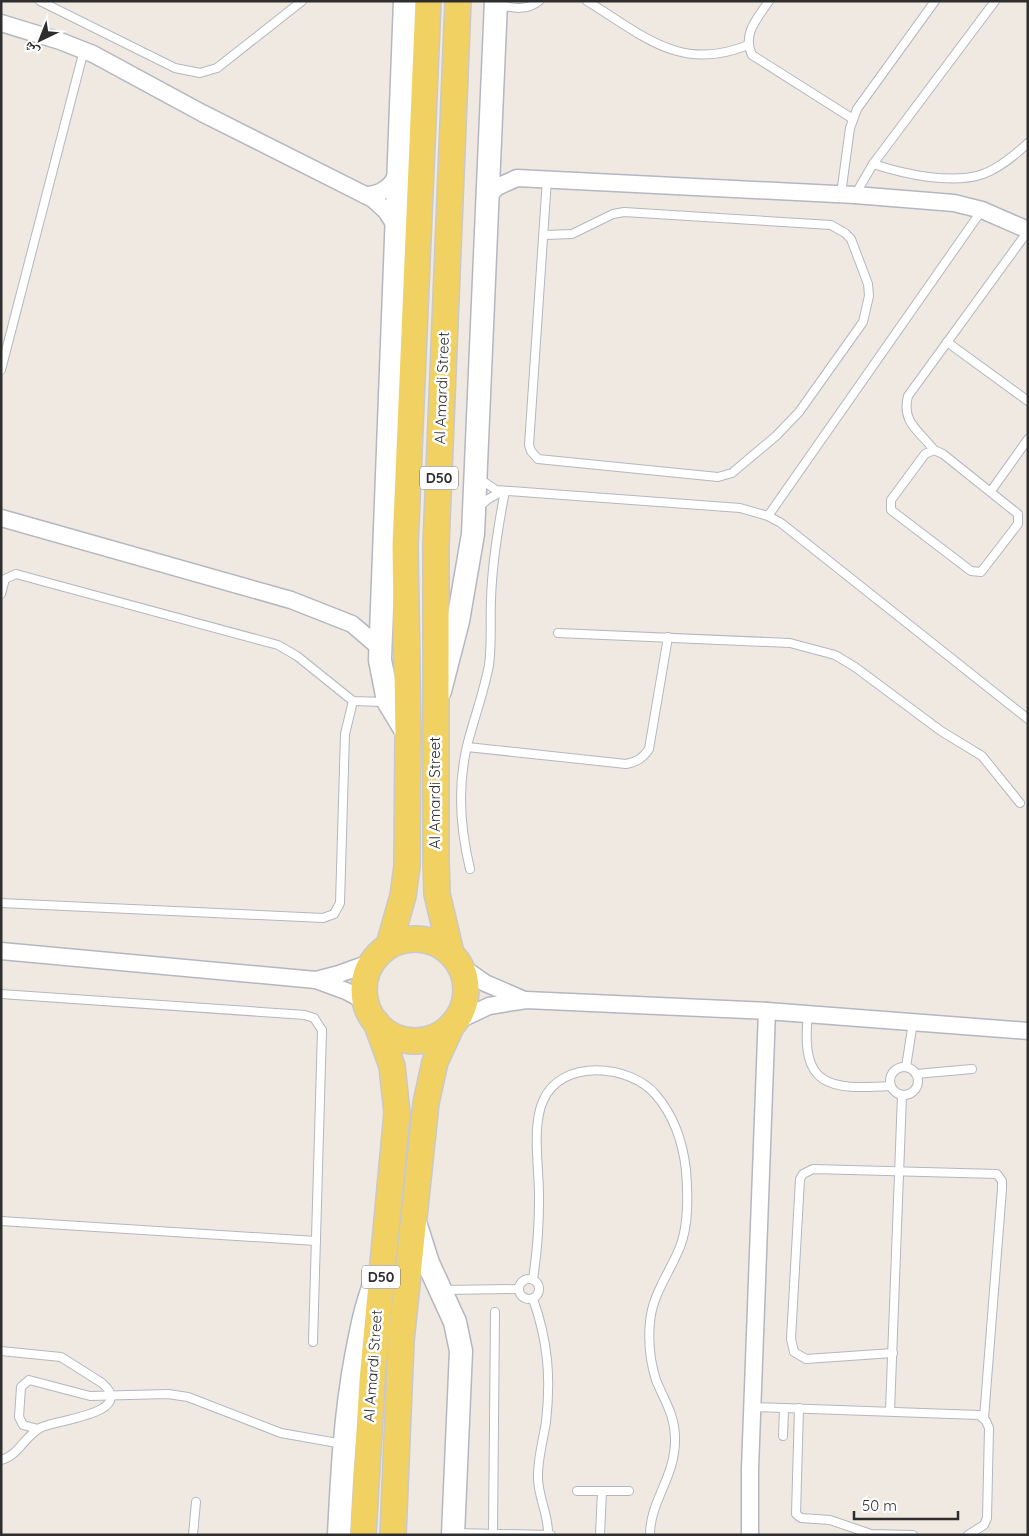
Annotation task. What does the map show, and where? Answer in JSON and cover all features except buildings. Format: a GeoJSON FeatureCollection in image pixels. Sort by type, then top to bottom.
{"type":"FeatureCollection","features":[{"type":"Feature","properties":{"kind":"main road","name":"Al Amardi Street"},"geometry":{"type":"LineString","coordinates":[[380,954],[403,896],[407,866],[408,734],[405,546],[428,1]]}},
{"type":"Feature","properties":{"kind":"main road","name":"Al Amardi Street"},"geometry":{"type":"LineString","coordinates":[[456,959],[438,894],[435,711],[436,545],[458,1]]}},
{"type":"Feature","properties":{"kind":"main road"},"geometry":{"type":"LineString","coordinates":[[407,939],[426,940],[443,947],[456,959],[466,985],[466,995],[461,1014],[454,1024],[435,1037],[414,1041],[393,1036],[371,1012],[365,981],[380,954],[407,939]]}},
{"type":"Feature","properties":{"kind":"main road","name":"Al Amardi Street"},"geometry":{"type":"LineString","coordinates":[[363,1535],[381,1267],[397,1113],[392,1066],[371,1012]]}},
{"type":"Feature","properties":{"kind":"main road","name":"Al Amardi Street"},"geometry":{"type":"LineString","coordinates":[[393,1535],[401,1341],[428,1089],[439,1050],[454,1024]]}},
{"type":"Feature","properties":{"kind":"street"},"geometry":{"type":"LineString","coordinates":[[405,1],[380,648],[381,674],[388,702],[408,734]]}},
{"type":"Feature","properties":{"kind":"street"},"geometry":{"type":"LineString","coordinates":[[435,711],[468,575],[475,513],[486,198],[496,3]]}},
{"type":"Feature","properties":{"kind":"street"},"geometry":{"type":"LineString","coordinates":[[1,23],[84,50],[230,128],[365,195],[386,211],[395,225]]}},
{"type":"Feature","properties":{"kind":"street"},"geometry":{"type":"LineString","coordinates":[[488,160],[501,171],[517,178],[848,195],[954,203],[982,210],[1028,230]]}},
{"type":"Feature","properties":{"kind":"street"},"geometry":{"type":"LineString","coordinates":[[365,195],[377,194],[388,188],[398,172]]}},
{"type":"Feature","properties":{"kind":"street"},"geometry":{"type":"LineString","coordinates":[[486,198],[497,187],[517,178]]}},
{"type":"Feature","properties":{"kind":"street"},"geometry":{"type":"LineString","coordinates":[[1,518],[291,600],[352,624],[380,648]]}},
{"type":"Feature","properties":{"kind":"street"},"geometry":{"type":"LineString","coordinates":[[352,624],[369,621],[381,611]]}},
{"type":"Feature","properties":{"kind":"street"},"geometry":{"type":"LineString","coordinates":[[1,951],[316,980],[350,971],[380,954]]}},
{"type":"Feature","properties":{"kind":"street"},"geometry":{"type":"LineString","coordinates":[[456,959],[498,990],[526,1000]]}},
{"type":"Feature","properties":{"kind":"street"},"geometry":{"type":"LineString","coordinates":[[316,980],[371,1012]]}},
{"type":"Feature","properties":{"kind":"street"},"geometry":{"type":"LineString","coordinates":[[454,1024],[489,1006],[526,1000],[767,1011],[1028,1031]]}},
{"type":"Feature","properties":{"kind":"street"},"geometry":{"type":"LineString","coordinates":[[750,1535],[752,1407],[767,1011]]}},
{"type":"Feature","properties":{"kind":"street"},"geometry":{"type":"LineString","coordinates":[[414,1219],[428,1263],[455,1322],[461,1366],[453,1534]]}},
{"type":"Feature","properties":{"kind":"street"},"geometry":{"type":"LineString","coordinates":[[340,1535],[343,1444],[350,1393],[363,1320],[381,1267]]}},
{"type":"Feature","properties":{"kind":"lane"},"geometry":{"type":"LineString","coordinates":[[40,1],[175,68],[200,73],[224,63],[302,1]]}},
{"type":"Feature","properties":{"kind":"lane"},"geometry":{"type":"LineString","coordinates":[[57,10],[62,1]]}},
{"type":"Feature","properties":{"kind":"lane"},"geometry":{"type":"LineString","coordinates":[[496,3],[518,9],[539,1]]}},
{"type":"Feature","properties":{"kind":"lane"},"geometry":{"type":"LineString","coordinates":[[587,1],[667,49],[687,55],[728,53],[748,45]]}},
{"type":"Feature","properties":{"kind":"lane"},"geometry":{"type":"LineString","coordinates":[[769,1],[748,35],[748,45],[752,55],[853,119]]}},
{"type":"Feature","properties":{"kind":"lane"},"geometry":{"type":"LineString","coordinates":[[848,195],[853,119],[863,99],[935,1]]}},
{"type":"Feature","properties":{"kind":"lane"},"geometry":{"type":"LineString","coordinates":[[848,195],[995,1]]}},
{"type":"Feature","properties":{"kind":"lane"},"geometry":{"type":"LineString","coordinates":[[1,370],[84,50]]}},
{"type":"Feature","properties":{"kind":"lane"},"geometry":{"type":"LineString","coordinates":[[873,164],[910,174],[965,178],[983,174],[1000,166],[1028,143]]}},
{"type":"Feature","properties":{"kind":"lane"},"geometry":{"type":"LineString","coordinates":[[545,235],[581,232],[604,218],[624,212],[831,225],[846,233],[854,247],[868,284],[867,310],[856,334],[799,412],[776,436],[732,473],[718,477],[545,461],[534,456],[529,446],[545,235],[547,179]]}},
{"type":"Feature","properties":{"kind":"lane"},"geometry":{"type":"LineString","coordinates":[[768,516],[982,210]]}},
{"type":"Feature","properties":{"kind":"lane"},"geometry":{"type":"LineString","coordinates":[[934,450],[925,454],[891,500],[891,510],[974,573],[983,570],[1018,524],[1019,519],[1015,509],[939,451],[934,450],[906,416],[905,406],[908,396],[1028,230]]}},
{"type":"Feature","properties":{"kind":"lane"},"geometry":{"type":"LineString","coordinates":[[947,342],[1028,401]]}},
{"type":"Feature","properties":{"kind":"lane"},"geometry":{"type":"LineString","coordinates":[[991,491],[1028,439]]}},
{"type":"Feature","properties":{"kind":"lane"},"geometry":{"type":"LineString","coordinates":[[476,473],[488,486],[505,491],[740,508],[768,516],[781,523],[1028,719]]}},
{"type":"Feature","properties":{"kind":"lane"},"geometry":{"type":"LineString","coordinates":[[475,513],[488,499],[505,491]]}},
{"type":"Feature","properties":{"kind":"lane"},"geometry":{"type":"LineString","coordinates":[[470,869],[463,840],[460,811],[461,781],[467,747],[489,663],[491,598],[498,529],[505,491]]}},
{"type":"Feature","properties":{"kind":"lane"},"geometry":{"type":"LineString","coordinates":[[1,594],[5,579],[16,574],[278,645],[297,656],[353,701],[388,702]]}},
{"type":"Feature","properties":{"kind":"lane"},"geometry":{"type":"LineString","coordinates":[[558,633],[790,643],[835,655],[855,667],[941,731],[982,756],[1020,803]]}},
{"type":"Feature","properties":{"kind":"lane"},"geometry":{"type":"LineString","coordinates":[[467,747],[626,764],[636,762],[644,757],[649,749],[668,638]]}},
{"type":"Feature","properties":{"kind":"lane"},"geometry":{"type":"LineString","coordinates":[[1,903],[323,918],[331,916],[340,903],[345,734],[353,701]]}},
{"type":"Feature","properties":{"kind":"lane"},"geometry":{"type":"LineString","coordinates":[[1,994],[306,1015],[314,1018],[322,1030],[313,1342]]}},
{"type":"Feature","properties":{"kind":"lane"},"geometry":{"type":"LineString","coordinates":[[808,1014],[805,1044],[807,1056],[813,1068],[821,1077],[832,1084],[844,1088],[891,1086],[902,1095]]}},
{"type":"Feature","properties":{"kind":"lane"},"geometry":{"type":"LineString","coordinates":[[906,1067],[913,1022]]}},
{"type":"Feature","properties":{"kind":"lane"},"geometry":{"type":"LineString","coordinates":[[891,1086],[893,1072],[899,1068],[906,1067],[916,1074],[972,1069]]}},
{"type":"Feature","properties":{"kind":"lane"},"geometry":{"type":"LineString","coordinates":[[533,1279],[539,1209],[539,1124],[540,1110],[546,1096],[559,1081],[571,1074],[586,1070],[615,1073],[644,1084],[656,1095],[677,1132],[686,1172],[687,1212],[680,1247],[654,1300],[650,1320],[648,1341],[651,1361],[673,1418],[675,1440],[672,1466],[654,1509],[650,1535]]}},
{"type":"Feature","properties":{"kind":"lane"},"geometry":{"type":"LineString","coordinates":[[902,1095],[914,1091],[918,1086],[916,1074]]}},
{"type":"Feature","properties":{"kind":"lane"},"geometry":{"type":"LineString","coordinates":[[890,1411],[902,1095]]}},
{"type":"Feature","properties":{"kind":"lane"},"geometry":{"type":"LineString","coordinates":[[893,1353],[806,1359],[794,1352],[791,1339],[800,1178],[803,1174],[814,1169],[993,1173],[1002,1181],[984,1418],[989,1428],[987,1518],[984,1525],[968,1535]]}},
{"type":"Feature","properties":{"kind":"lane"},"geometry":{"type":"LineString","coordinates":[[1,1221],[316,1241]]}},
{"type":"Feature","properties":{"kind":"lane"},"geometry":{"type":"LineString","coordinates":[[533,1279],[538,1283],[540,1289],[538,1295],[533,1298],[523,1297],[519,1289],[524,1280],[533,1279]]}},
{"type":"Feature","properties":{"kind":"lane"},"geometry":{"type":"LineString","coordinates":[[441,1290],[519,1289]]}},
{"type":"Feature","properties":{"kind":"lane"},"geometry":{"type":"LineString","coordinates":[[453,1534],[549,1535],[548,1520],[539,1490],[538,1473],[548,1403],[549,1363],[545,1338],[533,1298]]}},
{"type":"Feature","properties":{"kind":"lane"},"geometry":{"type":"LineString","coordinates":[[493,1534],[495,1312]]}},
{"type":"Feature","properties":{"kind":"lane"},"geometry":{"type":"LineString","coordinates":[[1,1351],[61,1357],[102,1383],[107,1387],[110,1396],[107,1405],[99,1411],[38,1429],[9,1457],[1,1460]]}},
{"type":"Feature","properties":{"kind":"lane"},"geometry":{"type":"LineString","coordinates":[[38,1429],[26,1426],[20,1420],[21,1387],[25,1382],[32,1380],[83,1395],[168,1394],[188,1397],[281,1433],[343,1444]]}},
{"type":"Feature","properties":{"kind":"lane"},"geometry":{"type":"LineString","coordinates":[[752,1407],[974,1414],[984,1418]]}},
{"type":"Feature","properties":{"kind":"lane"},"geometry":{"type":"LineString","coordinates":[[783,1436],[784,1408]]}},
{"type":"Feature","properties":{"kind":"lane"},"geometry":{"type":"LineString","coordinates":[[799,1408],[796,1514],[801,1518],[830,1520],[872,1534],[912,1535]]}},
{"type":"Feature","properties":{"kind":"lane"},"geometry":{"type":"LineString","coordinates":[[577,1491],[629,1492]]}},
{"type":"Feature","properties":{"kind":"lane"},"geometry":{"type":"LineString","coordinates":[[600,1535],[602,1492]]}},
{"type":"Feature","properties":{"kind":"lane"},"geometry":{"type":"LineString","coordinates":[[193,1535],[196,1502]]}}]}
